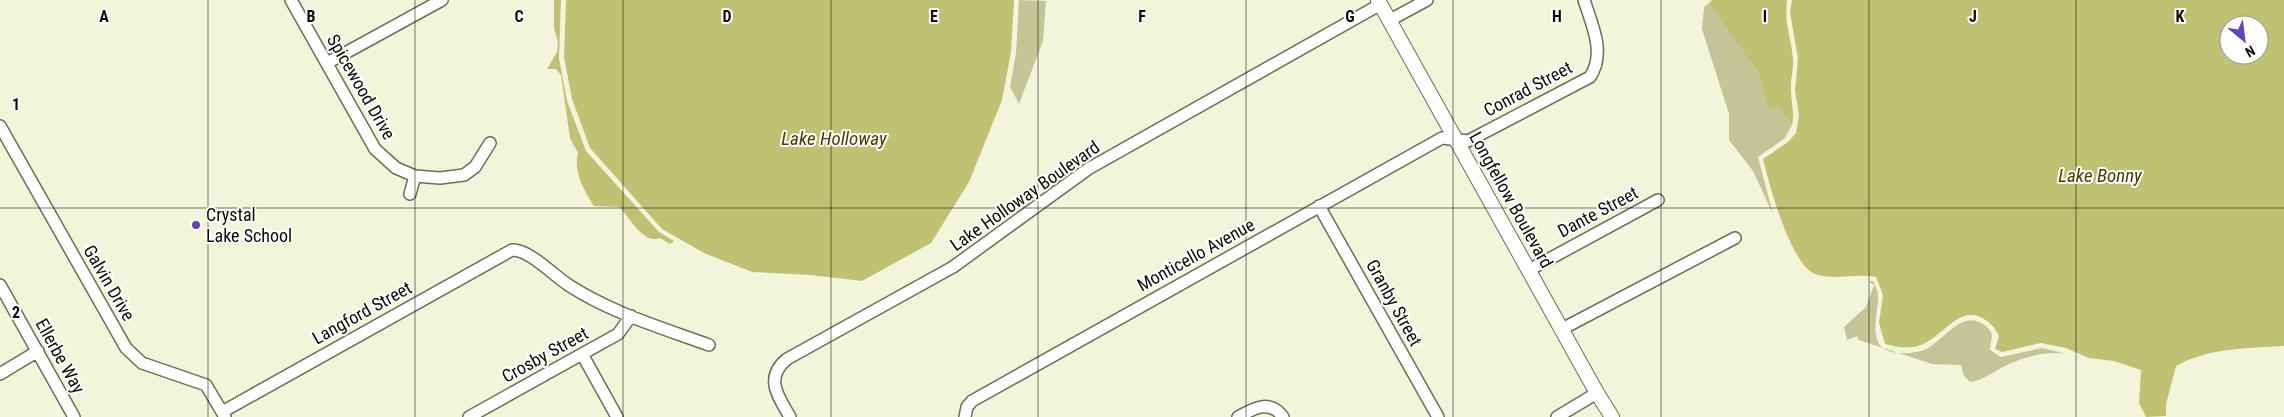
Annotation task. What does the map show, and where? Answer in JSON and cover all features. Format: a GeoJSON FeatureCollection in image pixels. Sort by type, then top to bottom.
{"type":"FeatureCollection","features":[{"type":"Feature","properties":{"kind":"street","name":"Spicewood Drive"},"geometry":{"type":"LineString","coordinates":[[291,0],[375,149],[396,168],[415,176],[440,178],[464,175],[475,167],[490,143]]}},
{"type":"Feature","properties":{"kind":"street"},"geometry":{"type":"LineString","coordinates":[[1390,20],[1427,0]]}},
{"type":"Feature","properties":{"kind":"street","name":"Conrad Street"},"geometry":{"type":"LineString","coordinates":[[1456,140],[1468,141],[1590,77],[1595,70],[1598,52],[1584,0]]}},
{"type":"Feature","properties":{"kind":"street"},"geometry":{"type":"LineString","coordinates":[[327,64],[434,2]]}},
{"type":"Feature","properties":{"kind":"street","name":"Longfellow Boulevard"},"geometry":{"type":"LineString","coordinates":[[1380,2],[1612,417]]}},
{"type":"Feature","properties":{"kind":"street","name":"Lake Holloway Boulevard"},"geometry":{"type":"LineString","coordinates":[[790,417],[775,389],[774,379],[778,367],[787,359],[953,268],[1088,169],[1380,2]]}},
{"type":"Feature","properties":{"kind":"street","name":"Galvin Drive"},"geometry":{"type":"LineString","coordinates":[[0,126],[126,348],[142,363],[206,385],[223,415]]}},
{"type":"Feature","properties":{"kind":"street","name":"Monticello Avenue"},"geometry":{"type":"LineString","coordinates":[[965,417],[967,407],[972,401],[1442,138],[1456,140]]}},
{"type":"Feature","properties":{"kind":"street"},"geometry":{"type":"LineString","coordinates":[[410,194],[415,176]]}},
{"type":"Feature","properties":{"kind":"street","name":"Dante Street"},"geometry":{"type":"LineString","coordinates":[[1529,270],[1658,200]]}},
{"type":"Feature","properties":{"kind":"street","name":"Granby Street"},"geometry":{"type":"LineString","coordinates":[[1320,206],[1438,417]]}},
{"type":"Feature","properties":{"kind":"street"},"geometry":{"type":"LineString","coordinates":[[1562,329],[1734,238]]}},
{"type":"Feature","properties":{"kind":"street","name":"Langford Street"},"geometry":{"type":"LineString","coordinates":[[223,415],[503,254],[521,250],[553,276],[575,290],[631,316]]}},
{"type":"Feature","properties":{"kind":"street","name":"Ellerbe Way"},"geometry":{"type":"LineString","coordinates":[[0,285],[74,417]]}},
{"type":"Feature","properties":{"kind":"street"},"geometry":{"type":"LineString","coordinates":[[631,316],[708,345]]}},
{"type":"Feature","properties":{"kind":"street","name":"Crosby Street"},"geometry":{"type":"LineString","coordinates":[[469,417],[618,334],[631,316]]}},
{"type":"Feature","properties":{"kind":"street"},"geometry":{"type":"LineString","coordinates":[[0,374],[38,351]]}},
{"type":"Feature","properties":{"kind":"street"},"geometry":{"type":"LineString","coordinates":[[582,354],[617,417]]}},
{"type":"Feature","properties":{"kind":"street"},"geometry":{"type":"LineString","coordinates":[[1557,417],[1597,393]]}},
{"type":"Feature","properties":{"kind":"street"},"geometry":{"type":"LineString","coordinates":[[1238,417],[1261,406],[1276,409],[1283,417]]}},
{"type":"Feature","properties":{"kind":"shaded area"},"geometry":{"type":"Polygon","coordinates":[[[1019,0],[1046,1],[1043,41],[1019,104],[1010,87],[1016,53],[1019,0]]]}},
{"type":"Feature","properties":{"kind":"shaded area"},"geometry":{"type":"Polygon","coordinates":[[[1709,3],[1759,74],[1769,109],[1779,107],[1792,125],[1785,138],[1758,157],[1773,214],[1785,240],[1753,171],[1729,140],[1729,114],[1702,29],[1704,7],[1709,3]]]}},
{"type":"Feature","properties":{"kind":"shaded area"},"geometry":{"type":"Polygon","coordinates":[[[1873,281],[1878,294],[1876,337],[1883,348],[1859,340],[1857,336],[1847,340],[1844,327],[1866,307],[1874,285],[1869,282],[1873,281]]]}},
{"type":"Feature","properties":{"kind":"shaded area"},"geometry":{"type":"Polygon","coordinates":[[[1975,321],[1983,324],[1990,330],[1992,336],[1990,350],[2001,357],[2042,348],[2067,354],[2052,353],[2023,359],[1970,382],[1964,376],[1961,365],[1932,364],[1898,353],[1924,350],[1959,324],[1975,321]]]}},
{"type":"Feature","properties":{"kind":"water"},"geometry":{"type":"Polygon","coordinates":[[[554,0],[561,0],[559,58],[567,101],[586,151],[659,232],[674,241],[670,244],[660,238],[648,238],[642,234],[619,207],[594,206],[583,187],[578,174],[578,153],[570,138],[561,75],[556,69],[547,69],[557,52],[558,42],[554,28],[554,0]]]}},
{"type":"Feature","properties":{"kind":"water","name":"Lake Holloway"},"geometry":{"type":"Polygon","coordinates":[[[566,0],[1014,0],[1011,52],[1002,100],[969,182],[931,243],[862,281],[810,275],[752,272],[704,253],[662,229],[590,148],[572,99],[564,57],[566,0]]]}},
{"type":"Feature","properties":{"kind":"water"},"geometry":{"type":"Polygon","coordinates":[[[1712,0],[1787,0],[1787,23],[1793,63],[1791,86],[1792,125],[1779,107],[1769,110],[1759,74],[1712,8],[1709,3],[1712,0]]]}},
{"type":"Feature","properties":{"kind":"water","name":"Lake Bonny"},"geometry":{"type":"Polygon","coordinates":[[[1792,0],[2284,0],[2284,346],[2242,348],[2215,352],[2188,360],[2176,366],[2166,404],[2166,416],[2146,417],[2139,403],[2141,370],[2114,361],[2089,358],[2066,348],[2041,343],[2002,352],[1995,349],[1999,336],[1995,328],[1984,319],[1975,315],[1959,318],[1930,340],[1918,346],[1904,347],[1885,344],[1879,323],[1883,295],[1876,277],[1823,276],[1815,274],[1806,267],[1789,240],[1770,186],[1763,159],[1788,142],[1796,133],[1799,115],[1795,91],[1798,59],[1790,12],[1792,0]]]}},
{"type":"Feature","properties":{"kind":"place","name":"Crystal Lake School"},"geometry":{"type":"Point","coordinates":[196,225]}}]}
